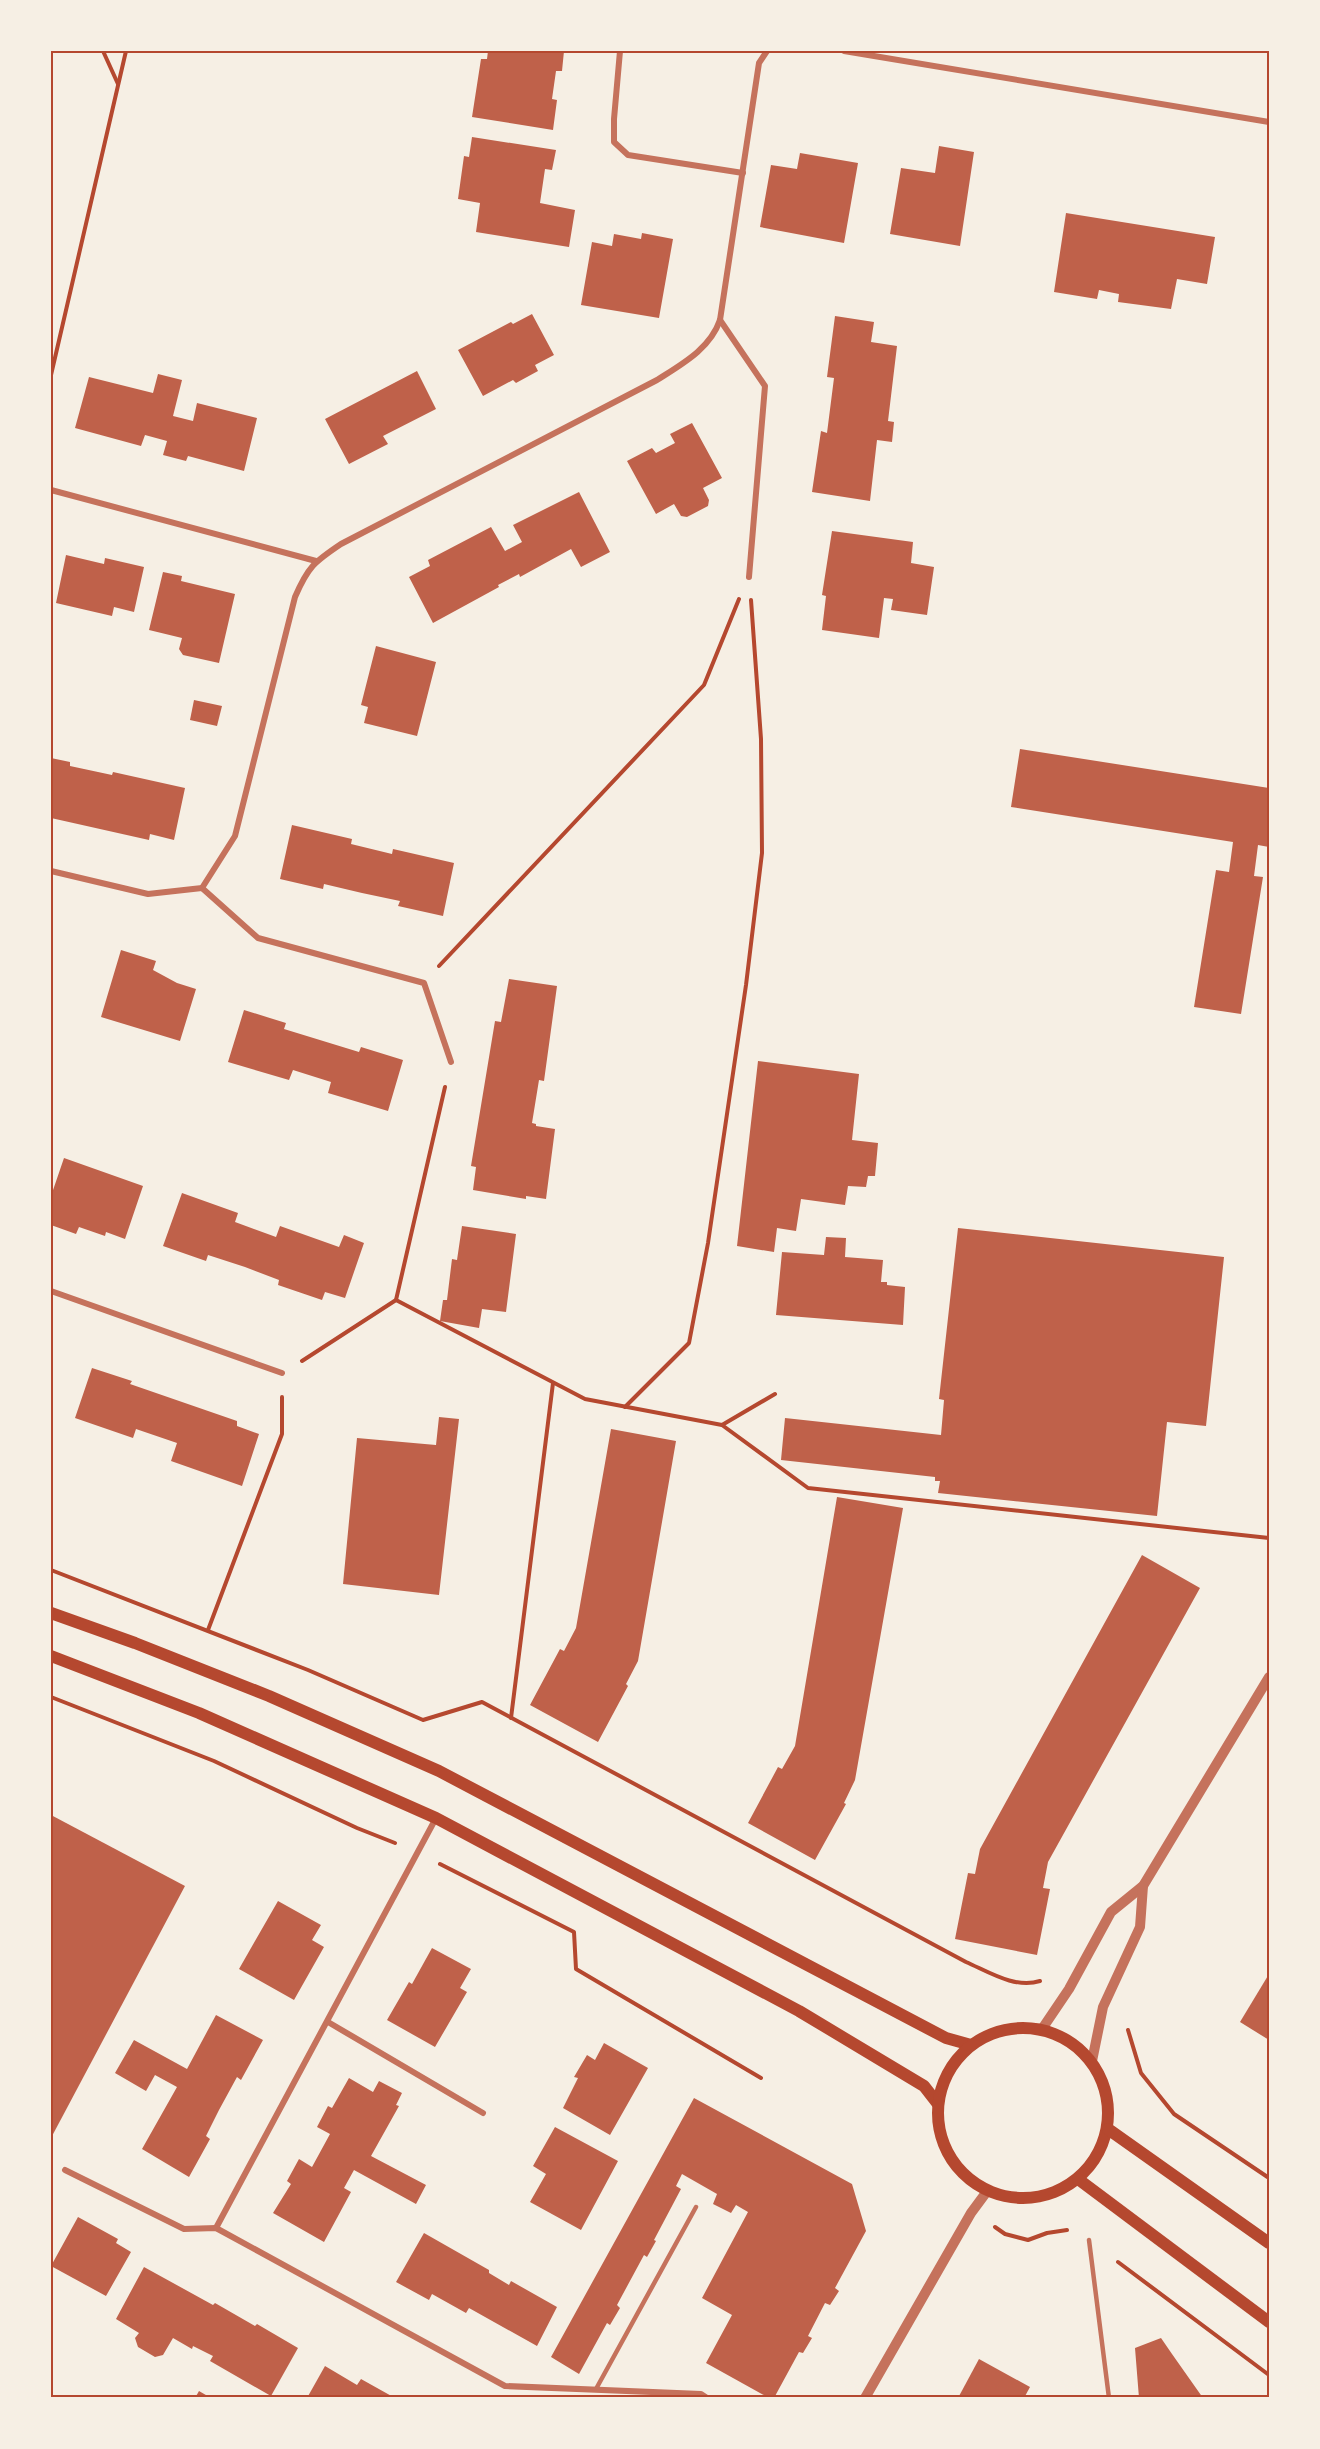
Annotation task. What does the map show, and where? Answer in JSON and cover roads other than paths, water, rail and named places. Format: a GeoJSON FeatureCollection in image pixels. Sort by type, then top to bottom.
{"type":"FeatureCollection","features":[{"type":"Feature","properties":{"kind":"main road"},"geometry":{"type":"LineString","coordinates":[[51,1613],[135,1643],[269,1696],[439,1771],[946,2037],[971,2045]]}},
{"type":"Feature","properties":{"kind":"main road"},"geometry":{"type":"LineString","coordinates":[[51,1656],[199,1713],[436,1818],[799,2011],[924,2085],[938,2104]]}},
{"type":"Feature","properties":{"kind":"main road"},"geometry":{"type":"LineString","coordinates":[[1017,2028],[1042,2029],[1062,2036],[1092,2061],[1103,2082],[1109,2105],[1108,2128],[1092,2164],[1078,2179],[1058,2191],[1035,2197],[1011,2197],[988,2190],[970,2179],[955,2164],[944,2146],[939,2126],[938,2104],[949,2072],[971,2045],[993,2032],[1017,2028]]}},
{"type":"Feature","properties":{"kind":"main road"},"geometry":{"type":"LineString","coordinates":[[1108,2128],[1269,2243]]}},
{"type":"Feature","properties":{"kind":"main road"},"geometry":{"type":"LineString","coordinates":[[1078,2179],[1269,2322]]}},
{"type":"Feature","properties":{"kind":"street"},"geometry":{"type":"LineString","coordinates":[[620,51],[614,142],[628,155],[742,173]]}},
{"type":"Feature","properties":{"kind":"street"},"geometry":{"type":"LineString","coordinates":[[202,888],[235,836],[295,597],[305,574],[316,561],[341,544],[657,380],[693,357],[716,331],[720,320],[759,63],[767,51]]}},
{"type":"Feature","properties":{"kind":"street"},"geometry":{"type":"LineString","coordinates":[[844,51],[1269,122]]}},
{"type":"Feature","properties":{"kind":"street"},"geometry":{"type":"LineString","coordinates":[[720,320],[765,386],[749,577]]}},
{"type":"Feature","properties":{"kind":"street"},"geometry":{"type":"LineString","coordinates":[[51,490],[316,561]]}},
{"type":"Feature","properties":{"kind":"street"},"geometry":{"type":"LineString","coordinates":[[51,871],[148,894],[202,888],[258,938],[424,983],[451,1062]]}},
{"type":"Feature","properties":{"kind":"street"},"geometry":{"type":"LineString","coordinates":[[51,1291],[282,1373]]}},
{"type":"Feature","properties":{"kind":"street"},"geometry":{"type":"LineString","coordinates":[[1042,2029],[1069,1989],[1111,1912],[1143,1886],[1269,1677]]}},
{"type":"Feature","properties":{"kind":"street"},"geometry":{"type":"LineString","coordinates":[[216,2228],[436,1818]]}},
{"type":"Feature","properties":{"kind":"street"},"geometry":{"type":"LineString","coordinates":[[1092,2061],[1103,2007],[1140,1927],[1143,1886]]}},
{"type":"Feature","properties":{"kind":"street"},"geometry":{"type":"LineString","coordinates":[[328,2022],[483,2113]]}},
{"type":"Feature","properties":{"kind":"street"},"geometry":{"type":"LineString","coordinates":[[65,2170],[184,2229],[216,2228],[505,2386],[701,2394],[707,2398]]}},
{"type":"Feature","properties":{"kind":"street"},"geometry":{"type":"LineString","coordinates":[[865,2398],[971,2213],[988,2190]]}},
{"type":"Feature","properties":{"kind":"lane"},"geometry":{"type":"LineString","coordinates":[[596,2389],[696,2207]]}},
{"type":"Feature","properties":{"kind":"lane"},"geometry":{"type":"LineString","coordinates":[[1089,2240],[1109,2398]]}}]}
